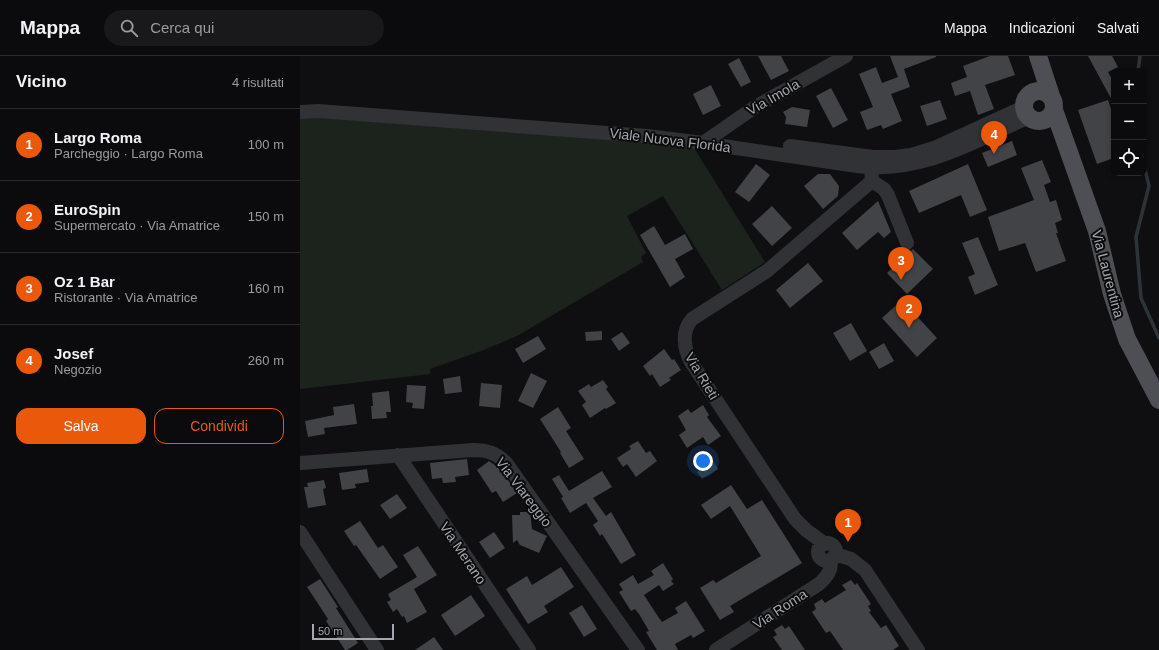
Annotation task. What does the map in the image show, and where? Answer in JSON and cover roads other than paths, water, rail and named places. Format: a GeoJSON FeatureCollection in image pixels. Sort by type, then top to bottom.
{"type":"FeatureCollection","features":[{"type":"Feature","properties":{"kind":"main road"},"geometry":{"type":"LineString","coordinates":[[1029,56],[1033,77],[1030,110]]}},
{"type":"Feature","properties":{"kind":"main road","name":"Via Laurentina"},"geometry":{"type":"LineString","coordinates":[[1038,56],[1066,145],[1098,231],[1112,294],[1127,340],[1159,400]]}},
{"type":"Feature","properties":{"kind":"main road"},"geometry":{"type":"LineString","coordinates":[[1037,91],[1042,91],[1052,103],[1052,114],[1046,119],[1030,110],[1037,91]]}},
{"type":"Feature","properties":{"kind":"main road","name":"Via Laurentina"},"geometry":{"type":"LineString","coordinates":[[1030,110],[1066,145]]}},
{"type":"Feature","properties":{"kind":"street","name":"Via Imola"},"geometry":{"type":"LineString","coordinates":[[708,139],[755,107],[846,56]]}},
{"type":"Feature","properties":{"kind":"street","name":"Viale Nuova Florida"},"geometry":{"type":"LineString","coordinates":[[300,104],[325,103],[601,123],[708,139],[861,156],[895,157],[916,154],[934,148],[1030,110]]}},
{"type":"Feature","properties":{"kind":"street","name":"Viale Nuova Florida"},"geometry":{"type":"LineString","coordinates":[[300,112],[708,139],[872,174],[899,166],[931,160],[1030,110]]}},
{"type":"Feature","properties":{"kind":"street"},"geometry":{"type":"LineString","coordinates":[[872,174],[888,195],[907,243]]}},
{"type":"Feature","properties":{"kind":"street","name":"Via Rieti"},"geometry":{"type":"LineString","coordinates":[[833,557],[825,560],[818,555],[820,547],[825,544],[806,530],[791,513],[689,359],[685,344],[685,334],[689,322],[694,317],[767,271],[872,174]]}},
{"type":"Feature","properties":{"kind":"street","name":"Via Viareggio"},"geometry":{"type":"LineString","coordinates":[[300,463],[479,450],[490,452],[499,456],[638,650]]}},
{"type":"Feature","properties":{"kind":"street","name":"Via Merano"},"geometry":{"type":"LineString","coordinates":[[398,456],[528,650]]}},
{"type":"Feature","properties":{"kind":"street"},"geometry":{"type":"LineString","coordinates":[[300,532],[377,650]]}},
{"type":"Feature","properties":{"kind":"street"},"geometry":{"type":"LineString","coordinates":[[833,557],[852,559],[865,570],[918,650]]}},
{"type":"Feature","properties":{"kind":"street","name":"Via Roma"},"geometry":{"type":"LineString","coordinates":[[716,650],[819,584],[829,572],[833,557]]}},
{"type":"Feature","properties":{"kind":"waterway"},"geometry":{"type":"LineString","coordinates":[[1138,68],[1140,56]]}},
{"type":"Feature","properties":{"kind":"waterway"},"geometry":{"type":"LineString","coordinates":[[1147,176],[1149,186],[1136,237],[1141,298],[1159,338]]}},
{"type":"Feature","properties":{"kind":"place","name":"Josef"},"geometry":{"type":"Point","coordinates":[994,154]}},
{"type":"Feature","properties":{"kind":"place","name":"Oz 1 Bar"},"geometry":{"type":"Point","coordinates":[901,280]}},
{"type":"Feature","properties":{"kind":"place","name":"EuroSpin"},"geometry":{"type":"Point","coordinates":[909,328]}},
{"type":"Feature","properties":{"kind":"place","name":"Largo Roma"},"geometry":{"type":"Point","coordinates":[848,542]}}]}
